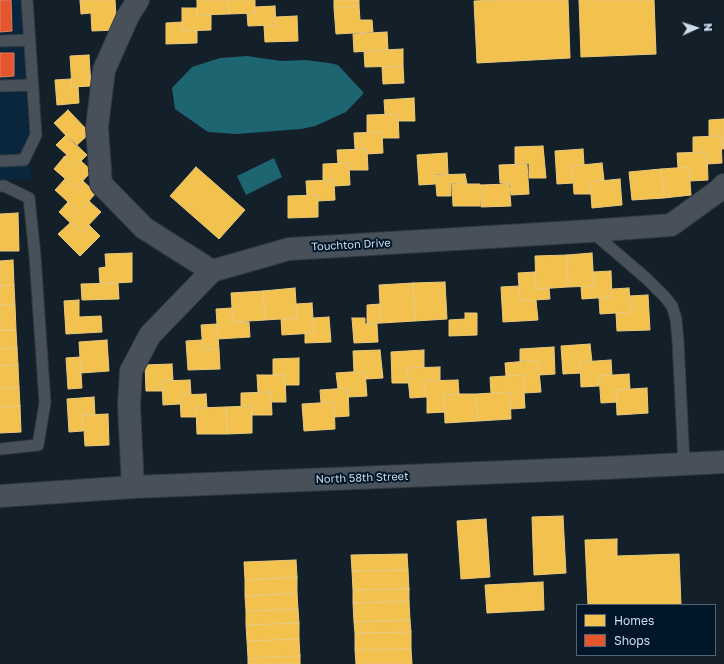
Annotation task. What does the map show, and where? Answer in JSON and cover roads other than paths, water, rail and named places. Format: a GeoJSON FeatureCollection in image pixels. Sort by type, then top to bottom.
{"type":"FeatureCollection","features":[{"type":"Feature","properties":{"kind":"street"},"geometry":{"type":"LineString","coordinates":[[138,0],[128,16],[104,70],[97,127],[101,184],[144,228],[212,271]]}},
{"type":"Feature","properties":{"kind":"street","name":"Touchton Drive"},"geometry":{"type":"LineString","coordinates":[[133,487],[128,406],[131,371],[150,335],[212,271],[289,249],[671,225],[724,185]]}},
{"type":"Feature","properties":{"kind":"street","name":"North 58th Street"},"geometry":{"type":"LineString","coordinates":[[0,496],[133,487],[724,462]]}},
{"type":"Feature","properties":{"kind":"lane"},"geometry":{"type":"LineString","coordinates":[[0,161],[24,160],[36,134],[27,0]]}},
{"type":"Feature","properties":{"kind":"lane"},"geometry":{"type":"LineString","coordinates":[[0,42],[30,40]]}},
{"type":"Feature","properties":{"kind":"lane"},"geometry":{"type":"LineString","coordinates":[[0,86],[33,85]]}},
{"type":"Feature","properties":{"kind":"lane"},"geometry":{"type":"LineString","coordinates":[[0,186],[4,186],[29,198],[35,256],[44,403],[38,445],[0,449]]}},
{"type":"Feature","properties":{"kind":"lane"},"geometry":{"type":"LineString","coordinates":[[590,231],[647,279],[672,306],[676,319],[678,341],[684,464]]}}]}
